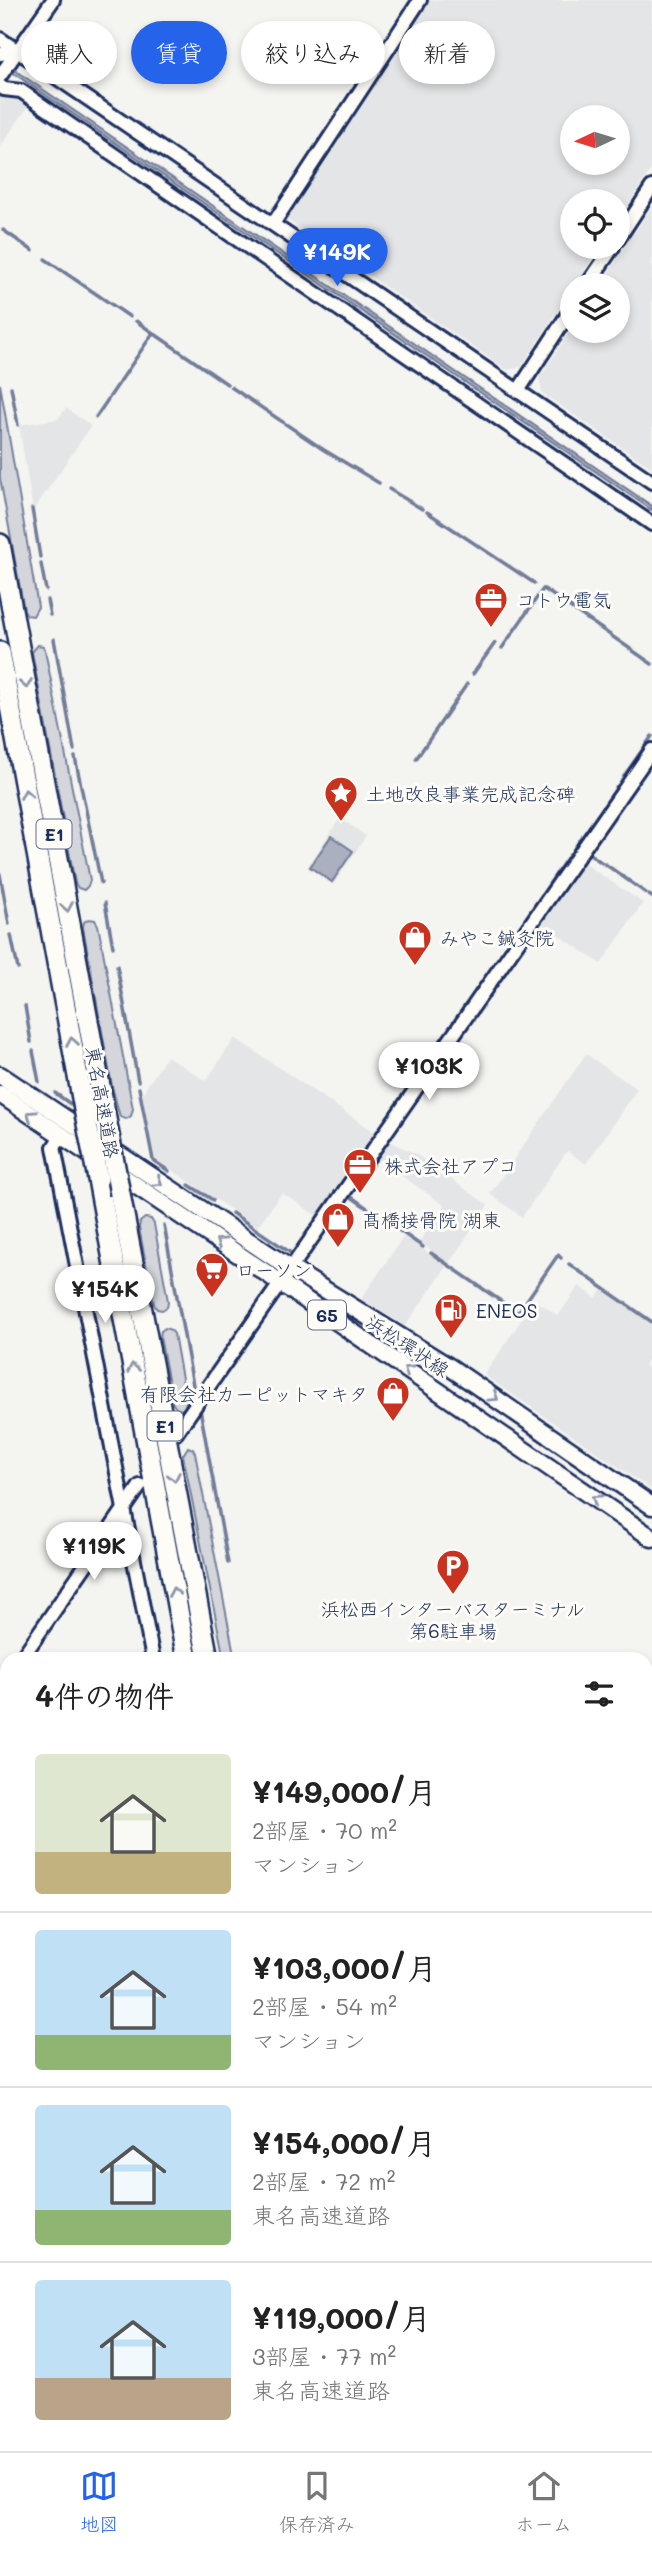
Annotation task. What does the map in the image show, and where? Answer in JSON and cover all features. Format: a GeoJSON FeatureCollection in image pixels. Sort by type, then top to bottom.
{"type":"FeatureCollection","features":[{"type":"Feature","properties":{"kind":"highway","name":"東名高速道路"},"geometry":{"type":"LineString","coordinates":[[0,544],[120,1194],[209,1652]]}},
{"type":"Feature","properties":{"kind":"highway","name":"東名高速道路"},"geometry":{"type":"LineString","coordinates":[[0,652],[186,1652]]}},
{"type":"Feature","properties":{"kind":"main road","name":"浜松環状線"},"geometry":{"type":"LineString","coordinates":[[0,1075],[291,1269],[451,1368],[652,1506]]}},
{"type":"Feature","properties":{"kind":"main road","name":"浜松環状線"},"geometry":{"type":"LineString","coordinates":[[0,1094],[652,1538]]}},
{"type":"Feature","properties":{"kind":"street"},"geometry":{"type":"LineString","coordinates":[[52,0],[8,55],[1,79],[652,524]]}},
{"type":"Feature","properties":{"kind":"street"},"geometry":{"type":"LineString","coordinates":[[273,224],[420,0]]}},
{"type":"Feature","properties":{"kind":"street"},"geometry":{"type":"LineString","coordinates":[[0,39],[8,55],[273,224],[652,482]]}},
{"type":"Feature","properties":{"kind":"street"},"geometry":{"type":"LineString","coordinates":[[630,221],[652,187]]}},
{"type":"Feature","properties":{"kind":"street"},"geometry":{"type":"LineString","coordinates":[[518,391],[560,326]]}},
{"type":"Feature","properties":{"kind":"street"},"geometry":{"type":"LineString","coordinates":[[176,1433],[652,750]]}},
{"type":"Feature","properties":{"kind":"street"},"geometry":{"type":"LineString","coordinates":[[61,1136],[54,1147],[152,1652]]}},
{"type":"Feature","properties":{"kind":"street"},"geometry":{"type":"LineString","coordinates":[[26,1652],[140,1486]]}},
{"type":"Feature","properties":{"kind":"shaded area"},"geometry":{"type":"Polygon","coordinates":[[[427,0],[652,0],[652,168],[630,202],[630,189],[560,189],[560,259],[592,259],[583,273],[560,273],[560,307],[521,367],[507,370],[286,219],[285,215],[372,84],[385,84],[385,64],[399,42],[399,84],[495,84],[495,21],[413,21],[427,0]]]}},
{"type":"Feature","properties":{"kind":"shaded area"},"geometry":{"type":"Polygon","coordinates":[[[0,94],[18,97],[30,104],[0,147],[0,94]]]}},
{"type":"Feature","properties":{"kind":"shaded area"},"geometry":{"type":"Polygon","coordinates":[[[652,206],[652,468],[542,393],[539,378],[562,343],[630,343],[630,273],[608,273],[617,259],[630,259],[630,239],[652,206]]]}},
{"type":"Feature","properties":{"kind":"shaded area"},"geometry":{"type":"Polygon","coordinates":[[[0,384],[38,607],[33,616],[27,615],[24,610],[0,478],[0,384]]]}},
{"type":"Feature","properties":{"kind":"shaded area"},"geometry":{"type":"Polygon","coordinates":[[[66,408],[91,426],[33,511],[19,425],[58,419],[66,408]]]}},
{"type":"Feature","properties":{"kind":"shaded area"},"geometry":{"type":"Polygon","coordinates":[[[38,645],[45,650],[90,880],[84,890],[78,888],[75,883],[32,652],[38,645]]]}},
{"type":"Feature","properties":{"kind":"shaded area"},"geometry":{"type":"Polygon","coordinates":[[[340,818],[366,836],[333,885],[307,867],[340,818]]]}},
{"type":"Feature","properties":{"kind":"shaded area"},"geometry":{"type":"Polygon","coordinates":[[[584,863],[643,903],[601,964],[540,922],[580,864],[584,863]]]}},
{"type":"Feature","properties":{"kind":"shaded area"},"geometry":{"type":"Polygon","coordinates":[[[95,920],[98,925],[133,1109],[131,1116],[126,1119],[120,1117],[112,1086],[83,927],[84,922],[95,920]]]}},
{"type":"Feature","properties":{"kind":"shaded area"},"geometry":{"type":"Polygon","coordinates":[[[235,1038],[376,1133],[377,1137],[320,1218],[282,1193],[257,1227],[154,1158],[142,1094],[167,1056],[206,1081],[235,1038]]]}},
{"type":"Feature","properties":{"kind":"shaded area"},"geometry":{"type":"Polygon","coordinates":[[[586,1054],[637,1089],[586,1164],[567,1151],[522,1217],[490,1194],[586,1054]]]}},
{"type":"Feature","properties":{"kind":"shaded area"},"geometry":{"type":"Polygon","coordinates":[[[391,1142],[414,1153],[488,1205],[449,1263],[419,1242],[444,1205],[376,1158],[386,1144],[391,1142]]]}},
{"type":"Feature","properties":{"kind":"shaded area"},"geometry":{"type":"Polygon","coordinates":[[[145,1218],[151,1219],[154,1224],[168,1301],[167,1307],[162,1310],[157,1309],[154,1304],[139,1228],[140,1222],[145,1218]]]}},
{"type":"Feature","properties":{"kind":"shaded area"},"geometry":{"type":"Polygon","coordinates":[[[404,1236],[447,1266],[405,1326],[361,1299],[404,1236]]]}},
{"type":"Feature","properties":{"kind":"shaded area"},"geometry":{"type":"Polygon","coordinates":[[[579,1286],[596,1298],[602,1289],[652,1324],[652,1353],[644,1365],[652,1371],[652,1490],[484,1375],[535,1300],[558,1316],[579,1286]]]}},
{"type":"Feature","properties":{"kind":"shaded area"},"geometry":{"type":"Polygon","coordinates":[[[165,1328],[174,1334],[186,1401],[181,1410],[173,1404],[160,1337],[165,1328]]]}},
{"type":"Feature","properties":{"kind":"shaded area"},"geometry":{"type":"Polygon","coordinates":[[[188,1447],[195,1453],[234,1652],[223,1652],[183,1455],[188,1447]]]}},
{"type":"Feature","properties":{"kind":"water"},"geometry":{"type":"Polygon","coordinates":[[[0,60],[21,74],[21,78],[0,64],[0,60]]]}},
{"type":"Feature","properties":{"kind":"water"},"geometry":{"type":"Polygon","coordinates":[[[29,84],[35,84],[652,506],[652,510],[29,84]]]}},
{"type":"Feature","properties":{"kind":"water"},"geometry":{"type":"Polygon","coordinates":[[[331,836],[353,851],[332,882],[310,867],[331,836]]]}},
{"type":"Feature","properties":{"kind":"waterway"},"geometry":{"type":"LineString","coordinates":[[3,230],[33,251]]}},
{"type":"Feature","properties":{"kind":"waterway"},"geometry":{"type":"LineString","coordinates":[[45,259],[130,317]]}},
{"type":"Feature","properties":{"kind":"waterway"},"geometry":{"type":"LineString","coordinates":[[136,321],[227,384]]}},
{"type":"Feature","properties":{"kind":"waterway"},"geometry":{"type":"LineString","coordinates":[[96,417],[153,333]]}},
{"type":"Feature","properties":{"kind":"waterway"},"geometry":{"type":"LineString","coordinates":[[11,387],[18,425]]}},
{"type":"Feature","properties":{"kind":"waterway"},"geometry":{"type":"LineString","coordinates":[[231,387],[324,450],[379,483]]}},
{"type":"Feature","properties":{"kind":"waterway"},"geometry":{"type":"LineString","coordinates":[[389,489],[422,509]]}},
{"type":"Feature","properties":{"kind":"waterway"},"geometry":{"type":"LineString","coordinates":[[32,509],[40,557]]}},
{"type":"Feature","properties":{"kind":"waterway"},"geometry":{"type":"LineString","coordinates":[[427,512],[534,583]]}},
{"type":"Feature","properties":{"kind":"waterway"},"geometry":{"type":"LineString","coordinates":[[41,564],[46,590]]}},
{"type":"Feature","properties":{"kind":"waterway"},"geometry":{"type":"LineString","coordinates":[[502,648],[543,589]]}},
{"type":"Feature","properties":{"kind":"waterway"},"geometry":{"type":"LineString","coordinates":[[544,589],[652,664]]}},
{"type":"Feature","properties":{"kind":"waterway"},"geometry":{"type":"LineString","coordinates":[[47,600],[50,615]]}},
{"type":"Feature","properties":{"kind":"waterway"},"geometry":{"type":"LineString","coordinates":[[54,639],[74,750]]}},
{"type":"Feature","properties":{"kind":"waterway"},"geometry":{"type":"LineString","coordinates":[[473,674],[495,643]]}},
{"type":"Feature","properties":{"kind":"waterway"},"geometry":{"type":"LineString","coordinates":[[416,759],[467,684]]}},
{"type":"Feature","properties":{"kind":"waterway"},"geometry":{"type":"LineString","coordinates":[[624,776],[652,736]]}},
{"type":"Feature","properties":{"kind":"waterway"},"geometry":{"type":"LineString","coordinates":[[75,757],[101,883]]}},
{"type":"Feature","properties":{"kind":"waterway"},"geometry":{"type":"LineString","coordinates":[[578,843],[617,787]]}},
{"type":"Feature","properties":{"kind":"waterway"},"geometry":{"type":"LineString","coordinates":[[590,854],[602,863]]}},
{"type":"Feature","properties":{"kind":"waterway"},"geometry":{"type":"LineString","coordinates":[[520,927],[567,858]]}},
{"type":"Feature","properties":{"kind":"waterway"},"geometry":{"type":"LineString","coordinates":[[605,864],[646,893]]}},
{"type":"Feature","properties":{"kind":"waterway"},"geometry":{"type":"LineString","coordinates":[[0,874],[9,924]]}},
{"type":"Feature","properties":{"kind":"waterway"},"geometry":{"type":"LineString","coordinates":[[105,903],[113,947]]}},
{"type":"Feature","properties":{"kind":"waterway"},"geometry":{"type":"LineString","coordinates":[[11,935],[18,969]]}},
{"type":"Feature","properties":{"kind":"waterway"},"geometry":{"type":"LineString","coordinates":[[117,966],[138,1081]]}},
{"type":"Feature","properties":{"kind":"waterway"},"geometry":{"type":"LineString","coordinates":[[25,1006],[31,1042]]}},
{"type":"Feature","properties":{"kind":"waterway"},"geometry":{"type":"LineString","coordinates":[[33,1051],[39,1082]]}},
{"type":"Feature","properties":{"kind":"waterway"},"geometry":{"type":"LineString","coordinates":[[139,1088],[153,1160]]}},
{"type":"Feature","properties":{"kind":"waterway"},"geometry":{"type":"LineString","coordinates":[[55,1093],[76,1108]]}},
{"type":"Feature","properties":{"kind":"waterway"},"geometry":{"type":"LineString","coordinates":[[154,1161],[169,1171]]}},
{"type":"Feature","properties":{"kind":"waterway"},"geometry":{"type":"LineString","coordinates":[[189,1185],[213,1200]]}},
{"type":"Feature","properties":{"kind":"waterway"},"geometry":{"type":"LineString","coordinates":[[350,1196],[423,1247]]}},
{"type":"Feature","properties":{"kind":"waterway"},"geometry":{"type":"LineString","coordinates":[[232,1213],[291,1253]]}},
{"type":"Feature","properties":{"kind":"waterway"},"geometry":{"type":"LineString","coordinates":[[164,1225],[195,1396]]}},
{"type":"Feature","properties":{"kind":"waterway"},"geometry":{"type":"LineString","coordinates":[[431,1253],[518,1313],[558,1255],[561,1258]]}},
{"type":"Feature","properties":{"kind":"waterway"},"geometry":{"type":"LineString","coordinates":[[569,1264],[652,1322]]}},
{"type":"Feature","properties":{"kind":"waterway"},"geometry":{"type":"LineString","coordinates":[[200,1409],[228,1563]]}},
{"type":"Feature","properties":{"kind":"place","name":"コトウ電気"},"geometry":{"type":"Point","coordinates":[491,629]}},
{"type":"Feature","properties":{"kind":"place","name":"土地改良事業完成記念碑"},"geometry":{"type":"Point","coordinates":[341,823]}},
{"type":"Feature","properties":{"kind":"place","name":"みやこ鍼灸院"},"geometry":{"type":"Point","coordinates":[415,967]}},
{"type":"Feature","properties":{"kind":"place","name":"株式会社アプコ"},"geometry":{"type":"Point","coordinates":[360,1195]}},
{"type":"Feature","properties":{"kind":"place","name":"髙橋接骨院 湖東"},"geometry":{"type":"Point","coordinates":[338,1249]}},
{"type":"Feature","properties":{"kind":"place","name":"ローソン"},"geometry":{"type":"Point","coordinates":[212,1299]}},
{"type":"Feature","properties":{"kind":"place","name":"ENEOS"},"geometry":{"type":"Point","coordinates":[451,1340]}},
{"type":"Feature","properties":{"kind":"place","name":"有限会社カーピットマキタ"},"geometry":{"type":"Point","coordinates":[393,1423]}},
{"type":"Feature","properties":{"kind":"place","name":"浜松西インターバスターミナル 第6駐車場"},"geometry":{"type":"Point","coordinates":[453,1596]}}]}
